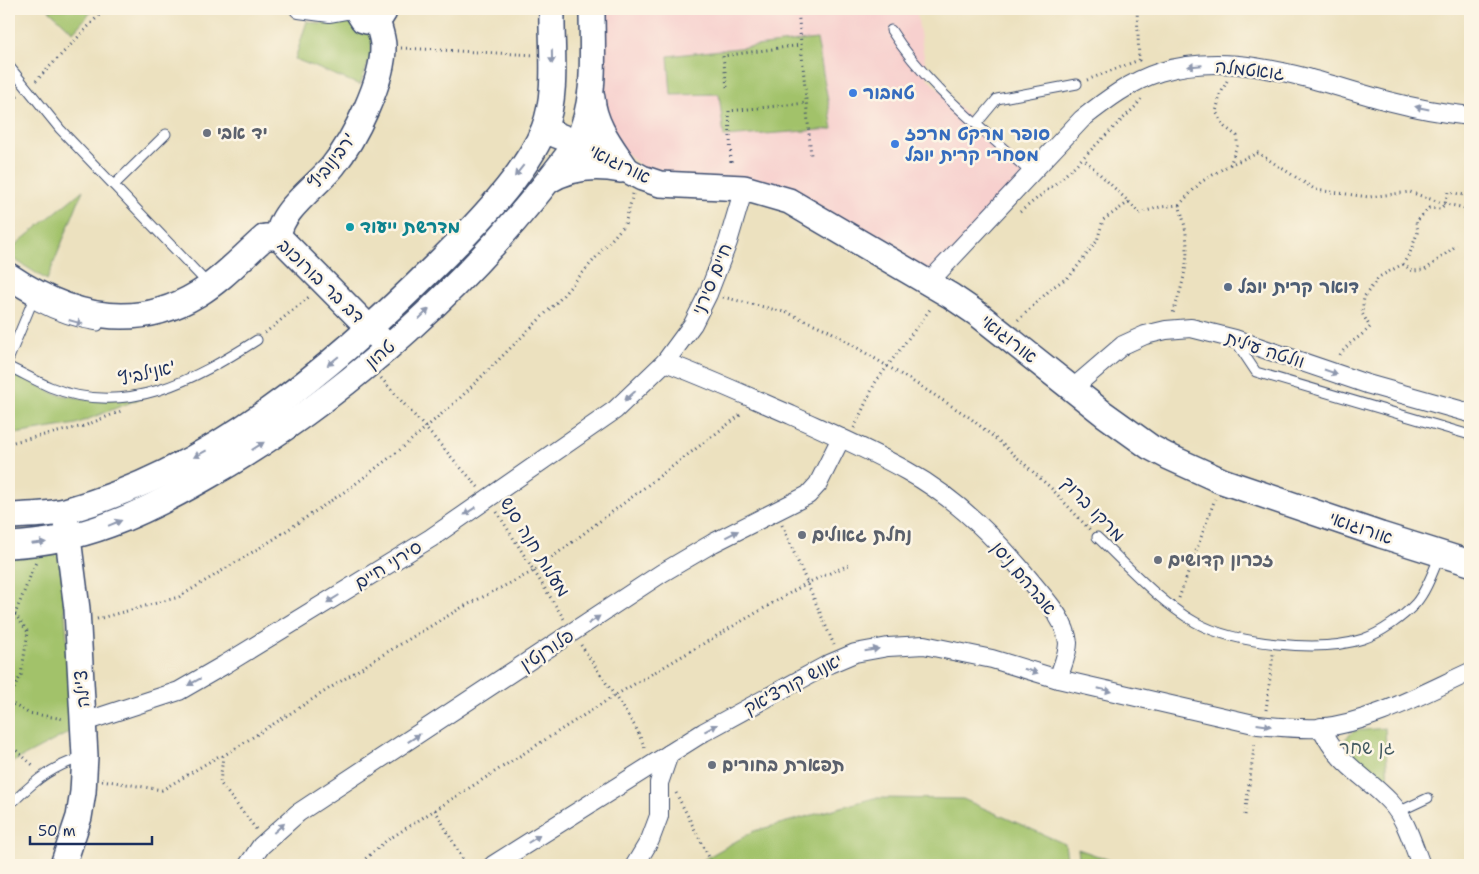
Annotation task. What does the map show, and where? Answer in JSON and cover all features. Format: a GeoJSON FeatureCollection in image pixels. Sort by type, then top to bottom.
{"type":"FeatureCollection","features":[{"type":"Feature","properties":{"kind":"street"},"geometry":{"type":"LineString","coordinates":[[299,9],[330,13],[368,12]]}},
{"type":"Feature","properties":{"kind":"street","name":"טהון"},"geometry":{"type":"LineString","coordinates":[[9,516],[64,511],[162,473],[208,450],[296,390],[401,300],[476,224],[524,165],[544,130],[552,79],[552,9]]}},
{"type":"Feature","properties":{"kind":"street","name":"טהון"},"geometry":{"type":"LineString","coordinates":[[9,545],[57,540],[119,522],[172,497],[261,445],[322,402],[388,347],[501,236],[577,143],[584,127],[592,96],[595,9]]}},
{"type":"Feature","properties":{"kind":"street","name":"רבינוביץ'"},"geometry":{"type":"LineString","coordinates":[[279,237],[282,221],[333,166],[356,133],[376,80],[383,47],[368,12]]}},
{"type":"Feature","properties":{"kind":"street","name":"גואטמלה"},"geometry":{"type":"LineString","coordinates":[[936,287],[1031,173],[1082,119],[1104,101],[1130,84],[1159,72],[1183,67],[1221,63],[1254,67],[1292,74],[1398,103],[1470,116]]}},
{"type":"Feature","properties":{"kind":"street"},"geometry":{"type":"LineString","coordinates":[[592,96],[593,112],[600,128],[633,174]]}},
{"type":"Feature","properties":{"kind":"street","name":"אורוגואי"},"geometry":{"type":"LineString","coordinates":[[544,130],[577,143],[633,174],[660,184],[744,188],[789,201],[936,287],[1004,335],[1150,447],[1222,481],[1470,563]]}},
{"type":"Feature","properties":{"kind":"street"},"geometry":{"type":"LineString","coordinates":[[547,182],[565,172],[586,168],[606,167],[633,174]]}},
{"type":"Feature","properties":{"kind":"street","name":"חיים סירני"},"geometry":{"type":"LineString","coordinates":[[665,362],[693,324],[708,294],[728,242],[744,188]]}},
{"type":"Feature","properties":{"kind":"street","name":"דב בר בורוכוב"},"geometry":{"type":"LineString","coordinates":[[9,276],[30,298],[84,313],[111,316],[137,315],[184,302],[213,289],[265,237],[279,237],[388,347]]}},
{"type":"Feature","properties":{"kind":"street"},"geometry":{"type":"LineString","coordinates":[[331,291],[353,306],[372,309],[401,300]]}},
{"type":"Feature","properties":{"kind":"street","name":"וולטה עילית"},"geometry":{"type":"LineString","coordinates":[[1073,388],[1123,345],[1145,335],[1166,330],[1191,328],[1235,339],[1367,384],[1470,412]]}},
{"type":"Feature","properties":{"kind":"street","name":"אברהם ניסן"},"geometry":{"type":"LineString","coordinates":[[665,362],[702,376],[844,440],[909,472],[974,520],[1019,566],[1050,604],[1063,626],[1068,644],[1058,679]]}},
{"type":"Feature","properties":{"kind":"street","name":"סירני חיים"},"geometry":{"type":"LineString","coordinates":[[84,722],[179,691],[308,615],[430,538],[593,427],[645,383],[665,362]]}},
{"type":"Feature","properties":{"kind":"street","name":"פלורנטין"},"geometry":{"type":"LineString","coordinates":[[248,865],[261,846],[298,813],[573,634],[662,573],[808,495],[818,484],[844,440]]}},
{"type":"Feature","properties":{"kind":"street","name":"צ'ילה"},"geometry":{"type":"LineString","coordinates":[[62,865],[78,817],[85,767],[78,624],[57,540],[64,511]]}},
{"type":"Feature","properties":{"kind":"street","name":"יאנוש קורצ'אק"},"geometry":{"type":"LineString","coordinates":[[492,865],[704,732],[840,659],[855,653],[880,648],[924,645],[992,659],[1058,679]]}},
{"type":"Feature","properties":{"kind":"street"},"geometry":{"type":"LineString","coordinates":[[1058,679],[1261,725],[1285,728],[1320,728],[1385,711],[1470,672]]}},
{"type":"Feature","properties":{"kind":"street"},"geometry":{"type":"LineString","coordinates":[[1320,728],[1330,747],[1340,759],[1376,788],[1398,812],[1421,865]]}},
{"type":"Feature","properties":{"kind":"street"},"geometry":{"type":"LineString","coordinates":[[634,865],[650,840],[658,816],[661,773],[669,754]]}},
{"type":"Feature","properties":{"kind":"street"},"geometry":{"type":"LineString","coordinates":[[631,778],[645,784],[658,799]]}},
{"type":"Feature","properties":{"kind":"lane"},"geometry":{"type":"LineString","coordinates":[[891,30],[907,56],[928,79],[1031,173]]}},
{"type":"Feature","properties":{"kind":"lane"},"geometry":{"type":"LineString","coordinates":[[9,66],[60,129],[213,289],[190,309],[169,317],[127,326]]}},
{"type":"Feature","properties":{"kind":"lane"},"geometry":{"type":"LineString","coordinates":[[977,123],[997,100],[1077,84]]}},
{"type":"Feature","properties":{"kind":"lane"},"geometry":{"type":"LineString","coordinates":[[114,186],[166,134]]}},
{"type":"Feature","properties":{"kind":"lane"},"geometry":{"type":"LineString","coordinates":[[9,358],[30,298],[52,314],[81,324],[108,327]]}},
{"type":"Feature","properties":{"kind":"lane"},"geometry":{"type":"LineString","coordinates":[[1235,339],[1256,372],[1470,435]]}},
{"type":"Feature","properties":{"kind":"lane","name":"אנילביץ'"},"geometry":{"type":"LineString","coordinates":[[9,367],[51,387],[81,395],[121,398],[166,389],[189,380],[257,340]]}},
{"type":"Feature","properties":{"kind":"lane","name":"מרקו ברוך"},"geometry":{"type":"LineString","coordinates":[[1097,537],[1175,608],[1196,623],[1225,634],[1296,646],[1329,645],[1363,639],[1393,623],[1416,602],[1441,554]]}},
{"type":"Feature","properties":{"kind":"lane"},"geometry":{"type":"LineString","coordinates":[[15,800],[43,774],[59,765],[85,767]]}},
{"type":"Feature","properties":{"kind":"lane"},"geometry":{"type":"LineString","coordinates":[[1398,812],[1428,798]]}},
{"type":"Feature","properties":{"kind":"path"},"geometry":{"type":"LineString","coordinates":[[9,102],[28,90],[105,9]]}},
{"type":"Feature","properties":{"kind":"path"},"geometry":{"type":"LineString","coordinates":[[798,9],[811,156]]}},
{"type":"Feature","properties":{"kind":"path"},"geometry":{"type":"LineString","coordinates":[[1077,84],[1139,60],[1137,9]]}},
{"type":"Feature","properties":{"kind":"path"},"geometry":{"type":"LineString","coordinates":[[727,87],[723,56],[801,45]]}},
{"type":"Feature","properties":{"kind":"path"},"geometry":{"type":"LineString","coordinates":[[383,47],[551,56]]}},
{"type":"Feature","properties":{"kind":"path"},"geometry":{"type":"LineString","coordinates":[[1017,214],[1083,158],[1136,106],[1159,72]]}},
{"type":"Feature","properties":{"kind":"path"},"geometry":{"type":"LineString","coordinates":[[1229,166],[1237,146],[1237,136],[1226,127],[1216,112],[1226,81],[1232,75]]}},
{"type":"Feature","properties":{"kind":"path"},"geometry":{"type":"LineString","coordinates":[[731,162],[730,111],[806,103]]}},
{"type":"Feature","properties":{"kind":"path"},"geometry":{"type":"LineString","coordinates":[[1083,158],[1139,213],[1160,207],[1178,205],[1201,182],[1229,166],[1258,153],[1316,190],[1369,197],[1410,192],[1445,204],[1461,207],[1470,214]]}},
{"type":"Feature","properties":{"kind":"path"},"geometry":{"type":"LineString","coordinates":[[78,624],[179,597],[274,540],[350,488],[425,428],[460,398],[558,300],[625,224],[633,174]]}},
{"type":"Feature","properties":{"kind":"path"},"geometry":{"type":"LineString","coordinates":[[1340,355],[1347,344],[1363,335],[1370,327],[1362,313],[1364,297],[1379,277],[1403,264],[1410,253],[1418,231],[1416,222],[1429,208],[1440,209],[1445,204],[1448,192],[1470,196]]}},
{"type":"Feature","properties":{"kind":"path"},"geometry":{"type":"LineString","coordinates":[[1004,335],[1053,287],[1070,276],[1097,241],[1103,220],[1129,202]]}},
{"type":"Feature","properties":{"kind":"path"},"geometry":{"type":"LineString","coordinates":[[1166,330],[1181,289],[1188,257],[1186,228],[1178,205]]}},
{"type":"Feature","properties":{"kind":"path"},"geometry":{"type":"LineString","coordinates":[[1403,264],[1412,271],[1425,270],[1458,245]]}},
{"type":"Feature","properties":{"kind":"path"},"geometry":{"type":"LineString","coordinates":[[844,440],[875,383],[888,366],[936,287]]}},
{"type":"Feature","properties":{"kind":"path"},"geometry":{"type":"LineString","coordinates":[[257,340],[331,291]]}},
{"type":"Feature","properties":{"kind":"path","name":"מרקו ברוך"},"geometry":{"type":"LineString","coordinates":[[708,294],[788,313],[828,330],[888,366],[969,417],[1001,443],[1052,489],[1097,537]]}},
{"type":"Feature","properties":{"kind":"path","name":"מעלות חנה סנש"},"geometry":{"type":"LineString","coordinates":[[368,364],[488,499],[573,634],[636,728],[652,764]]}},
{"type":"Feature","properties":{"kind":"path"},"geometry":{"type":"LineString","coordinates":[[9,443],[84,426],[122,410]]}},
{"type":"Feature","properties":{"kind":"path"},"geometry":{"type":"LineString","coordinates":[[256,829],[220,783],[223,756],[379,657],[461,608],[534,571],[734,422]]}},
{"type":"Feature","properties":{"kind":"path"},"geometry":{"type":"LineString","coordinates":[[1175,608],[1222,481]]}},
{"type":"Feature","properties":{"kind":"path"},"geometry":{"type":"LineString","coordinates":[[776,511],[840,659]]}},
{"type":"Feature","properties":{"kind":"path"},"geometry":{"type":"LineString","coordinates":[[9,629],[57,540]]}},
{"type":"Feature","properties":{"kind":"path"},"geometry":{"type":"LineString","coordinates":[[358,865],[386,842],[614,696],[807,583],[851,564]]}},
{"type":"Feature","properties":{"kind":"path"},"geometry":{"type":"LineString","coordinates":[[9,606],[28,632],[21,675],[9,698]]}},
{"type":"Feature","properties":{"kind":"path"},"geometry":{"type":"LineString","coordinates":[[1245,815],[1274,643]]}},
{"type":"Feature","properties":{"kind":"path"},"geometry":{"type":"LineString","coordinates":[[9,702],[28,713],[84,722]]}},
{"type":"Feature","properties":{"kind":"path"},"geometry":{"type":"LineString","coordinates":[[9,744],[43,774]]}},
{"type":"Feature","properties":{"kind":"path"},"geometry":{"type":"LineString","coordinates":[[85,767],[162,790],[219,756]]}},
{"type":"Feature","properties":{"kind":"path"},"geometry":{"type":"LineString","coordinates":[[674,789],[713,865]]}},
{"type":"Feature","properties":{"kind":"path"},"geometry":{"type":"LineString","coordinates":[[435,810],[466,865]]}},
{"type":"Feature","properties":{"kind":"shaded area"},"geometry":{"type":"Polygon","coordinates":[[[592,9],[916,9],[928,79],[1031,173],[929,282],[789,201],[660,184],[600,129],[592,9]]]}},
{"type":"Feature","properties":{"kind":"green space"},"geometry":{"type":"Polygon","coordinates":[[[48,9],[94,9],[73,32],[48,9]]]}},
{"type":"Feature","properties":{"kind":"green space"},"geometry":{"type":"Polygon","coordinates":[[[355,18],[373,35],[371,56],[360,85],[295,59],[307,21],[320,24],[355,18]]]}},
{"type":"Feature","properties":{"kind":"green space"},"geometry":{"type":"Polygon","coordinates":[[[817,39],[833,129],[724,137],[719,94],[671,95],[668,56],[817,39]]]}},
{"type":"Feature","properties":{"kind":"green space"},"geometry":{"type":"Polygon","coordinates":[[[83,190],[47,280],[9,256],[9,250],[83,190]]]}},
{"type":"Feature","properties":{"kind":"green space"},"geometry":{"type":"Polygon","coordinates":[[[9,371],[56,394],[92,400],[144,397],[76,424],[9,435],[9,371]]]}},
{"type":"Feature","properties":{"kind":"green space"},"geometry":{"type":"Polygon","coordinates":[[[60,548],[74,730],[9,764],[9,553],[60,548]]]}},
{"type":"Feature","properties":{"kind":"green space","name":"גן שחר"},"geometry":{"type":"Polygon","coordinates":[[[1385,728],[1388,784],[1372,777],[1347,757],[1344,740],[1354,731],[1385,728]]]}},
{"type":"Feature","properties":{"kind":"green space"},"geometry":{"type":"Polygon","coordinates":[[[874,798],[963,799],[1065,844],[1068,865],[694,865],[754,831],[874,798]]]}},
{"type":"Feature","properties":{"kind":"green space"},"geometry":{"type":"Polygon","coordinates":[[[1078,849],[1124,865],[1080,865],[1078,849]]]}},
{"type":"Feature","properties":{"kind":"place","name":"טמבור"},"geometry":{"type":"Point","coordinates":[853,93]}},
{"type":"Feature","properties":{"kind":"place","name":"יד אבי"},"geometry":{"type":"Point","coordinates":[207,133]}},
{"type":"Feature","properties":{"kind":"place","name":"סופר מרקט מרכז מסחרי קרית יובל"},"geometry":{"type":"Point","coordinates":[895,144]}},
{"type":"Feature","properties":{"kind":"place","name":"מדרשת ייעוד"},"geometry":{"type":"Point","coordinates":[350,227]}},
{"type":"Feature","properties":{"kind":"place","name":"דואר קרית יובל"},"geometry":{"type":"Point","coordinates":[1228,287]}},
{"type":"Feature","properties":{"kind":"place","name":"נחלת גאולים"},"geometry":{"type":"Point","coordinates":[802,535]}},
{"type":"Feature","properties":{"kind":"place","name":"זכרון קדושים"},"geometry":{"type":"Point","coordinates":[1158,560]}},
{"type":"Feature","properties":{"kind":"place","name":"תפארת בחורים"},"geometry":{"type":"Point","coordinates":[712,765]}}]}
